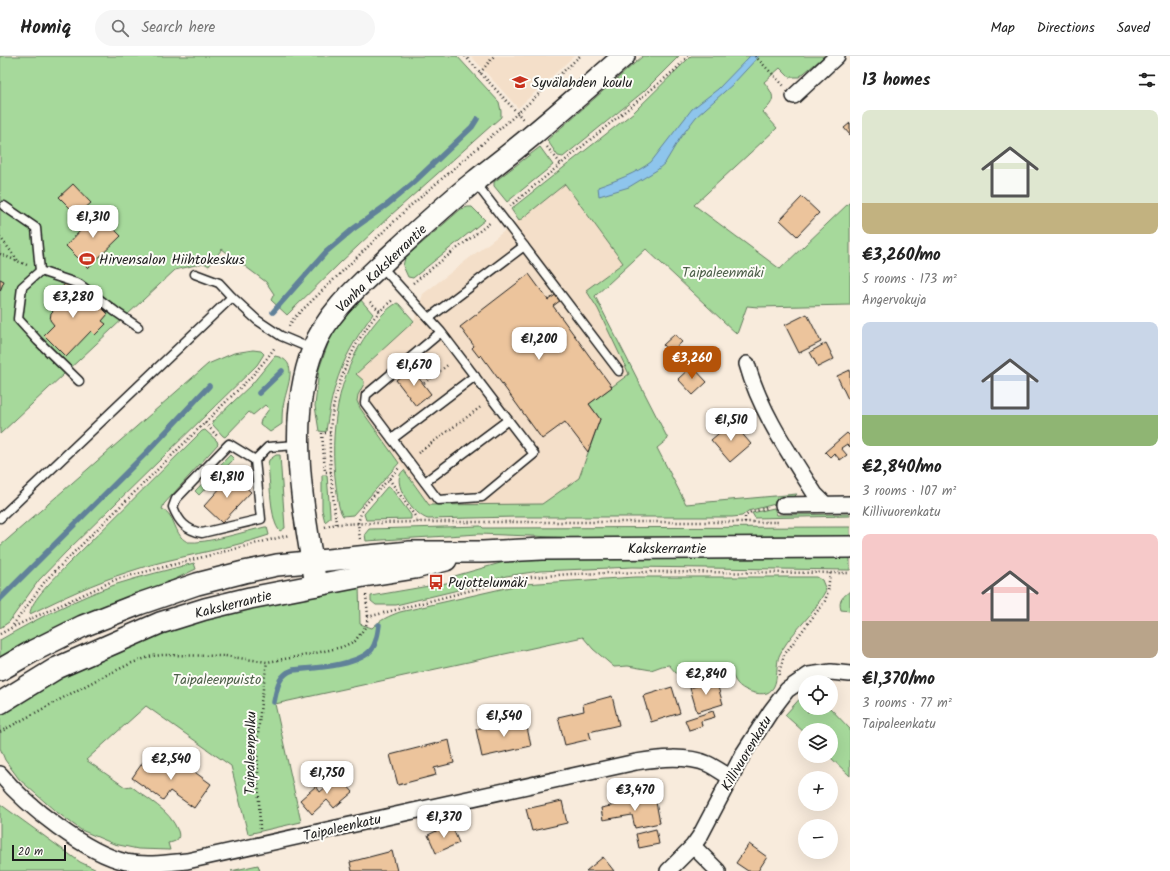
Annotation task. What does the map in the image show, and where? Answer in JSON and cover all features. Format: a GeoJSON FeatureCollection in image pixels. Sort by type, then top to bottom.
{"type":"FeatureCollection","features":[{"type":"Feature","properties":{"kind":"main road","name":"Vanha Kakskerrantie"},"geometry":{"type":"LineString","coordinates":[[316,585],[306,531],[298,445],[300,403],[304,380],[313,349],[323,329],[331,317],[357,288],[380,266],[474,182],[535,133],[624,56]]}},
{"type":"Feature","properties":{"kind":"main road","name":"Kakskerrantie"},"geometry":{"type":"LineString","coordinates":[[0,670],[33,651],[83,626],[139,604],[197,584],[277,565],[410,552],[483,552],[558,549],[850,548]]}},
{"type":"Feature","properties":{"kind":"main road","name":"Kakskerrantie"},"geometry":{"type":"LineString","coordinates":[[0,703],[57,668],[160,623],[205,609],[250,598],[364,576],[415,568],[483,552]]}},
{"type":"Feature","properties":{"kind":"street"},"geometry":{"type":"LineString","coordinates":[[794,96],[837,56]]}},
{"type":"Feature","properties":{"kind":"street"},"geometry":{"type":"LineString","coordinates":[[747,364],[760,401],[770,419],[812,489],[825,504]]}},
{"type":"Feature","properties":{"kind":"street"},"geometry":{"type":"LineString","coordinates":[[776,506],[850,504]]}},
{"type":"Feature","properties":{"kind":"street","name":"Killivuorenkatu"},"geometry":{"type":"LineString","coordinates":[[668,871],[693,846],[700,836],[730,777],[770,711],[787,690],[809,675],[831,672],[850,674]]}},
{"type":"Feature","properties":{"kind":"street","name":"Taipaleenkatu"},"geometry":{"type":"LineString","coordinates":[[0,774],[28,803],[71,837],[104,854],[125,862],[144,864],[187,861],[660,758],[682,758],[708,764],[730,777]]}},
{"type":"Feature","properties":{"kind":"street"},"geometry":{"type":"LineString","coordinates":[[693,846],[718,871]]}},
{"type":"Feature","properties":{"kind":"lane"},"geometry":{"type":"LineString","coordinates":[[474,182],[619,371]]}},
{"type":"Feature","properties":{"kind":"lane"},"geometry":{"type":"LineString","coordinates":[[4,206],[36,228],[40,271]]}},
{"type":"Feature","properties":{"kind":"lane"},"geometry":{"type":"LineString","coordinates":[[429,318],[524,246]]}},
{"type":"Feature","properties":{"kind":"lane"},"geometry":{"type":"LineString","coordinates":[[380,266],[441,332],[534,454],[482,497],[438,500],[365,403],[366,395],[441,332]]}},
{"type":"Feature","properties":{"kind":"lane"},"geometry":{"type":"LineString","coordinates":[[40,271],[80,284],[138,327]]}},
{"type":"Feature","properties":{"kind":"lane"},"geometry":{"type":"LineString","coordinates":[[40,271],[22,286],[18,319],[79,381]]}},
{"type":"Feature","properties":{"kind":"lane"},"geometry":{"type":"LineString","coordinates":[[195,274],[219,283],[257,320],[281,336],[313,349]]}},
{"type":"Feature","properties":{"kind":"lane"},"geometry":{"type":"LineString","coordinates":[[0,518],[232,297]]}},
{"type":"Feature","properties":{"kind":"lane"},"geometry":{"type":"LineString","coordinates":[[392,439],[476,376]]}},
{"type":"Feature","properties":{"kind":"lane"},"geometry":{"type":"LineString","coordinates":[[425,482],[508,420]]}},
{"type":"Feature","properties":{"kind":"lane"},"geometry":{"type":"LineString","coordinates":[[229,444],[255,460],[261,519],[202,533],[185,527],[176,515],[173,507],[176,499],[229,444]]}},
{"type":"Feature","properties":{"kind":"lane"},"geometry":{"type":"LineString","coordinates":[[255,460],[268,448],[298,445]]}},
{"type":"Feature","properties":{"kind":"path"},"geometry":{"type":"LineString","coordinates":[[465,56],[518,113]]}},
{"type":"Feature","properties":{"kind":"path"},"geometry":{"type":"LineString","coordinates":[[480,73],[494,56]]}},
{"type":"Feature","properties":{"kind":"path"},"geometry":{"type":"LineString","coordinates":[[292,321],[408,208],[518,113],[580,56]]}},
{"type":"Feature","properties":{"kind":"path"},"geometry":{"type":"LineString","coordinates":[[336,524],[331,472],[330,433],[335,401],[346,366],[358,341],[380,311],[403,291],[500,215],[675,70],[688,56]]}},
{"type":"Feature","properties":{"kind":"path"},"geometry":{"type":"LineString","coordinates":[[755,56],[794,96]]}},
{"type":"Feature","properties":{"kind":"path"},"geometry":{"type":"LineString","coordinates":[[0,237],[19,262]]}},
{"type":"Feature","properties":{"kind":"path"},"geometry":{"type":"LineString","coordinates":[[0,254],[40,271]]}},
{"type":"Feature","properties":{"kind":"path"},"geometry":{"type":"LineString","coordinates":[[12,627],[46,580],[252,376],[270,353]]}},
{"type":"Feature","properties":{"kind":"path"},"geometry":{"type":"LineString","coordinates":[[424,383],[460,356]]}},
{"type":"Feature","properties":{"kind":"path"},"geometry":{"type":"LineString","coordinates":[[358,523],[363,507],[401,466],[492,398]]}},
{"type":"Feature","properties":{"kind":"path"},"geometry":{"type":"LineString","coordinates":[[205,423],[227,446]]}},
{"type":"Feature","properties":{"kind":"path"},"geometry":{"type":"LineString","coordinates":[[330,433],[322,433],[324,472],[331,472]]}},
{"type":"Feature","properties":{"kind":"path"},"geometry":{"type":"LineString","coordinates":[[389,479],[420,522]]}},
{"type":"Feature","properties":{"kind":"path"},"geometry":{"type":"LineString","coordinates":[[745,522],[745,516],[750,512],[776,506]]}},
{"type":"Feature","properties":{"kind":"path"},"geometry":{"type":"LineString","coordinates":[[0,634],[12,627],[117,579],[336,524],[420,522],[783,522]]}},
{"type":"Feature","properties":{"kind":"path"},"geometry":{"type":"LineString","coordinates":[[368,616],[503,582],[531,577],[571,574],[651,572],[850,573]]}},
{"type":"Feature","properties":{"kind":"path"},"geometry":{"type":"LineString","coordinates":[[787,690],[779,673],[784,655],[825,601],[830,573]]}},
{"type":"Feature","properties":{"kind":"path"},"geometry":{"type":"LineString","coordinates":[[0,732],[98,679],[132,663],[152,656],[203,655],[267,662],[342,647],[355,641],[366,626],[368,616],[365,594]]}},
{"type":"Feature","properties":{"kind":"path","name":"Taipaleenpolku"},"geometry":{"type":"LineString","coordinates":[[261,845],[257,745],[260,702],[267,662]]}},
{"type":"Feature","properties":{"kind":"shaded area","name":"Syvälahden koulu"},"geometry":{"type":"Polygon","coordinates":[[[471,56],[574,56],[518,108],[471,56]]]}},
{"type":"Feature","properties":{"kind":"shaded area"},"geometry":{"type":"Polygon","coordinates":[[[565,184],[626,267],[595,296],[668,439],[657,448],[686,504],[429,505],[360,408],[357,401],[364,381],[356,374],[414,321],[423,294],[565,184]]]}},
{"type":"Feature","properties":{"kind":"green space"},"geometry":{"type":"Polygon","coordinates":[[[0,56],[457,56],[499,102],[501,117],[391,215],[287,315],[271,300],[274,294],[266,282],[222,249],[209,266],[204,263],[175,270],[0,434],[0,56]]]}},
{"type":"Feature","properties":{"kind":"green space"},"geometry":{"type":"Polygon","coordinates":[[[643,56],[679,56],[643,92],[563,157],[558,156],[547,140],[643,56]]]}},
{"type":"Feature","properties":{"kind":"green space","name":"Taipaleenmäki"},"geometry":{"type":"Polygon","coordinates":[[[691,56],[825,56],[799,77],[789,77],[780,68],[764,82],[772,94],[772,101],[763,112],[777,128],[694,205],[780,269],[850,202],[850,305],[747,306],[737,334],[646,249],[595,296],[668,439],[657,448],[686,504],[797,494],[792,499],[775,501],[775,504],[748,511],[742,516],[732,517],[515,517],[428,519],[417,512],[410,505],[401,490],[399,482],[400,475],[404,470],[429,505],[542,504],[579,478],[600,419],[589,404],[629,374],[598,309],[586,290],[623,263],[565,184],[519,221],[511,209],[634,112],[691,56]]]}},
{"type":"Feature","properties":{"kind":"green space"},"geometry":{"type":"Polygon","coordinates":[[[540,147],[553,165],[507,202],[494,186],[494,182],[540,147]]]}},
{"type":"Feature","properties":{"kind":"green space"},"geometry":{"type":"Polygon","coordinates":[[[472,207],[485,220],[413,278],[408,277],[403,266],[405,258],[461,209],[472,207]]]}},
{"type":"Feature","properties":{"kind":"green space"},"geometry":{"type":"Polygon","coordinates":[[[360,299],[373,314],[354,342],[341,370],[332,399],[326,432],[319,431],[315,406],[319,369],[332,333],[344,316],[360,299]]]}},
{"type":"Feature","properties":{"kind":"green space"},"geometry":{"type":"Polygon","coordinates":[[[397,303],[414,321],[356,374],[364,381],[357,401],[360,408],[399,463],[353,515],[343,516],[338,501],[334,466],[335,425],[338,405],[349,367],[358,348],[375,323],[389,308],[397,303]]]}},
{"type":"Feature","properties":{"kind":"green space"},"geometry":{"type":"Polygon","coordinates":[[[253,350],[261,351],[264,354],[257,365],[66,552],[39,580],[9,622],[0,628],[0,546],[208,364],[234,353],[253,350]]]}},
{"type":"Feature","properties":{"kind":"green space"},"geometry":{"type":"Polygon","coordinates":[[[275,356],[283,358],[290,368],[289,381],[283,407],[282,424],[270,432],[260,424],[261,420],[269,409],[265,405],[253,415],[249,412],[225,437],[223,436],[212,422],[252,384],[275,356]]]}},
{"type":"Feature","properties":{"kind":"green space"},"geometry":{"type":"Polygon","coordinates":[[[205,430],[217,441],[218,444],[164,504],[162,509],[169,514],[181,537],[188,542],[205,541],[265,527],[267,527],[269,535],[252,541],[145,566],[78,591],[30,614],[34,603],[44,589],[202,431],[205,430]]]}},
{"type":"Feature","properties":{"kind":"green space"},"geometry":{"type":"Polygon","coordinates":[[[230,455],[234,459],[199,495],[195,491],[230,455]]]}},
{"type":"Feature","properties":{"kind":"green space"},"geometry":{"type":"Polygon","coordinates":[[[276,455],[280,455],[285,528],[280,531],[274,519],[272,510],[268,464],[269,460],[276,455]]]}},
{"type":"Feature","properties":{"kind":"green space"},"geometry":{"type":"Polygon","coordinates":[[[322,475],[327,475],[330,513],[330,518],[325,522],[322,510],[322,475]]]}},
{"type":"Feature","properties":{"kind":"green space"},"geometry":{"type":"Polygon","coordinates":[[[387,487],[390,487],[411,515],[411,519],[366,520],[364,514],[387,487]]]}},
{"type":"Feature","properties":{"kind":"green space"},"geometry":{"type":"Polygon","coordinates":[[[774,508],[777,515],[850,514],[850,516],[755,518],[752,513],[774,508]]]}},
{"type":"Feature","properties":{"kind":"green space"},"geometry":{"type":"Polygon","coordinates":[[[481,526],[483,528],[850,527],[850,537],[581,538],[479,534],[366,541],[365,534],[369,529],[481,526]]]}},
{"type":"Feature","properties":{"kind":"green space"},"geometry":{"type":"Polygon","coordinates":[[[850,558],[850,570],[633,567],[540,571],[506,576],[454,591],[396,605],[376,605],[371,601],[371,596],[452,582],[451,577],[504,562],[538,559],[850,558]]]}},
{"type":"Feature","properties":{"kind":"green space"},"geometry":{"type":"Polygon","coordinates":[[[194,563],[196,569],[0,663],[0,640],[43,617],[87,596],[117,584],[194,563]]]}},
{"type":"Feature","properties":{"kind":"green space","name":"Taipaleenpuisto"},"geometry":{"type":"Polygon","coordinates":[[[636,577],[817,577],[822,580],[826,590],[813,611],[783,648],[778,659],[776,681],[774,686],[767,693],[763,694],[750,692],[739,686],[730,671],[726,668],[718,666],[697,673],[686,674],[676,673],[669,665],[651,670],[628,666],[614,667],[593,649],[583,637],[275,704],[301,822],[248,834],[231,766],[146,706],[86,760],[125,787],[131,786],[164,811],[174,823],[179,834],[177,840],[168,843],[170,850],[138,849],[114,844],[81,830],[54,810],[19,779],[5,760],[0,748],[0,717],[5,710],[41,686],[187,622],[359,585],[360,624],[372,628],[385,618],[400,612],[523,584],[636,577]]]}},
{"type":"Feature","properties":{"kind":"green space"},"geometry":{"type":"Polygon","coordinates":[[[850,591],[850,611],[841,610],[841,601],[850,591]]]}},
{"type":"Feature","properties":{"kind":"green space"},"geometry":{"type":"Polygon","coordinates":[[[798,701],[798,715],[837,715],[850,729],[850,776],[836,763],[838,763],[838,723],[798,723],[798,727],[785,715],[798,701]]]}},
{"type":"Feature","properties":{"kind":"green space"},"geometry":{"type":"Polygon","coordinates":[[[0,804],[80,862],[99,871],[0,871],[0,804]]]}},
{"type":"Feature","properties":{"kind":"green space"},"geometry":{"type":"Polygon","coordinates":[[[258,865],[260,871],[231,871],[258,865]]]}},
{"type":"Feature","properties":{"kind":"water"},"geometry":{"type":"Polygon","coordinates":[[[750,56],[759,56],[733,84],[696,117],[680,138],[665,163],[657,170],[629,187],[599,196],[598,187],[632,173],[651,162],[692,109],[718,89],[750,56]]]}},
{"type":"Feature","properties":{"kind":"building"},"geometry":{"type":"Polygon","coordinates":[[[850,123],[850,135],[844,128],[850,123]]]}},
{"type":"Feature","properties":{"kind":"building"},"geometry":{"type":"Polygon","coordinates":[[[73,184],[91,203],[77,215],[59,197],[73,184]]]}},
{"type":"Feature","properties":{"kind":"building"},"geometry":{"type":"Polygon","coordinates":[[[802,197],[819,213],[797,236],[780,220],[802,197]]]}},
{"type":"Feature","properties":{"kind":"building"},"geometry":{"type":"Polygon","coordinates":[[[95,210],[121,236],[88,268],[66,246],[81,230],[77,227],[95,210]]]}},
{"type":"Feature","properties":{"kind":"building"},"geometry":{"type":"Polygon","coordinates":[[[529,274],[548,300],[557,294],[561,300],[553,306],[612,387],[589,404],[600,419],[588,452],[565,422],[542,439],[481,355],[479,357],[472,348],[474,346],[460,327],[529,274]]]}},
{"type":"Feature","properties":{"kind":"building"},"geometry":{"type":"Polygon","coordinates":[[[0,279],[4,281],[0,291],[0,279]]]}},
{"type":"Feature","properties":{"kind":"building","name":"Hirvensalon Hiihtokeskus"},"geometry":{"type":"Polygon","coordinates":[[[66,283],[81,298],[87,293],[108,314],[102,321],[106,324],[95,335],[91,331],[66,357],[44,335],[54,325],[50,320],[51,313],[55,309],[48,302],[66,283]]]}},
{"type":"Feature","properties":{"kind":"building"},"geometry":{"type":"Polygon","coordinates":[[[807,314],[821,342],[799,353],[785,325],[807,314]]]}},
{"type":"Feature","properties":{"kind":"building"},"geometry":{"type":"Polygon","coordinates":[[[675,334],[682,342],[670,353],[663,345],[675,334]]]}},
{"type":"Feature","properties":{"kind":"building"},"geometry":{"type":"Polygon","coordinates":[[[826,343],[834,359],[818,367],[810,352],[826,343]]]}},
{"type":"Feature","properties":{"kind":"building"},"geometry":{"type":"Polygon","coordinates":[[[692,366],[707,382],[693,395],[678,379],[692,366]]]}},
{"type":"Feature","properties":{"kind":"building"},"geometry":{"type":"Polygon","coordinates":[[[411,368],[431,394],[416,406],[396,380],[411,368]]]}},
{"type":"Feature","properties":{"kind":"building"},"geometry":{"type":"Polygon","coordinates":[[[850,370],[850,399],[848,399],[837,376],[850,370]]]}},
{"type":"Feature","properties":{"kind":"building"},"geometry":{"type":"Polygon","coordinates":[[[732,422],[751,444],[730,462],[711,440],[732,422]]]}},
{"type":"Feature","properties":{"kind":"building"},"geometry":{"type":"Polygon","coordinates":[[[847,433],[850,436],[850,447],[847,444],[841,448],[847,455],[840,460],[834,453],[830,457],[825,452],[847,433]]]}},
{"type":"Feature","properties":{"kind":"building"},"geometry":{"type":"Polygon","coordinates":[[[232,475],[251,492],[222,523],[204,506],[232,475]]]}},
{"type":"Feature","properties":{"kind":"building"},"geometry":{"type":"Polygon","coordinates":[[[716,680],[723,704],[697,712],[690,688],[716,680]]]}},
{"type":"Feature","properties":{"kind":"building"},"geometry":{"type":"Polygon","coordinates":[[[672,687],[680,713],[651,722],[643,696],[672,687]]]}},
{"type":"Feature","properties":{"kind":"building"},"geometry":{"type":"Polygon","coordinates":[[[612,696],[619,725],[589,732],[591,739],[565,745],[558,717],[584,711],[583,704],[612,696]]]}},
{"type":"Feature","properties":{"kind":"building"},"geometry":{"type":"Polygon","coordinates":[[[713,711],[715,717],[701,721],[702,726],[689,730],[685,720],[713,711]]]}},
{"type":"Feature","properties":{"kind":"building"},"geometry":{"type":"Polygon","coordinates":[[[525,718],[531,746],[482,757],[476,729],[525,718]]]}},
{"type":"Feature","properties":{"kind":"building"},"geometry":{"type":"Polygon","coordinates":[[[449,740],[454,763],[434,768],[436,775],[398,785],[390,755],[449,740]]]}},
{"type":"Feature","properties":{"kind":"building"},"geometry":{"type":"Polygon","coordinates":[[[150,752],[179,773],[185,765],[211,784],[194,808],[170,791],[163,800],[132,778],[150,752]]]}},
{"type":"Feature","properties":{"kind":"building"},"geometry":{"type":"Polygon","coordinates":[[[339,776],[353,792],[334,808],[327,800],[312,814],[300,800],[316,786],[320,792],[339,776]]]}},
{"type":"Feature","properties":{"kind":"building"},"geometry":{"type":"Polygon","coordinates":[[[655,797],[660,823],[635,828],[632,815],[603,820],[601,808],[655,797]]]}},
{"type":"Feature","properties":{"kind":"building"},"geometry":{"type":"Polygon","coordinates":[[[562,801],[567,823],[532,831],[526,809],[562,801]]]}},
{"type":"Feature","properties":{"kind":"building"},"geometry":{"type":"Polygon","coordinates":[[[451,824],[459,843],[436,853],[428,835],[451,824]]]}},
{"type":"Feature","properties":{"kind":"building"},"geometry":{"type":"Polygon","coordinates":[[[656,829],[659,844],[639,848],[636,834],[656,829]]]}},
{"type":"Feature","properties":{"kind":"building"},"geometry":{"type":"Polygon","coordinates":[[[749,844],[767,857],[758,871],[748,871],[736,863],[749,844]]]}},
{"type":"Feature","properties":{"kind":"building"},"geometry":{"type":"Polygon","coordinates":[[[392,851],[397,871],[352,871],[350,862],[392,851]]]}},
{"type":"Feature","properties":{"kind":"building"},"geometry":{"type":"Polygon","coordinates":[[[603,857],[614,871],[586,871],[603,857]]]}},
{"type":"Feature","properties":{"kind":"waterway"},"geometry":{"type":"LineString","coordinates":[[273,312],[326,252],[353,229],[388,204],[413,183],[472,127],[477,119]]}},
{"type":"Feature","properties":{"kind":"waterway"},"geometry":{"type":"LineString","coordinates":[[259,393],[282,371]]}},
{"type":"Feature","properties":{"kind":"waterway"},"geometry":{"type":"LineString","coordinates":[[0,599],[149,450],[209,386]]}},
{"type":"Feature","properties":{"kind":"waterway"},"geometry":{"type":"LineString","coordinates":[[274,702],[279,683],[288,672],[293,670],[347,663],[366,655],[375,643],[379,625]]}},
{"type":"Feature","properties":{"kind":"place","name":"Syvälahden koulu"},"geometry":{"type":"Point","coordinates":[520,82]}},
{"type":"Feature","properties":{"kind":"place","name":"Hirvensalon Hiihtokeskus"},"geometry":{"type":"Point","coordinates":[87,259]}},
{"type":"Feature","properties":{"kind":"place","name":"Pujottelumäki"},"geometry":{"type":"Point","coordinates":[436,582]}}]}
